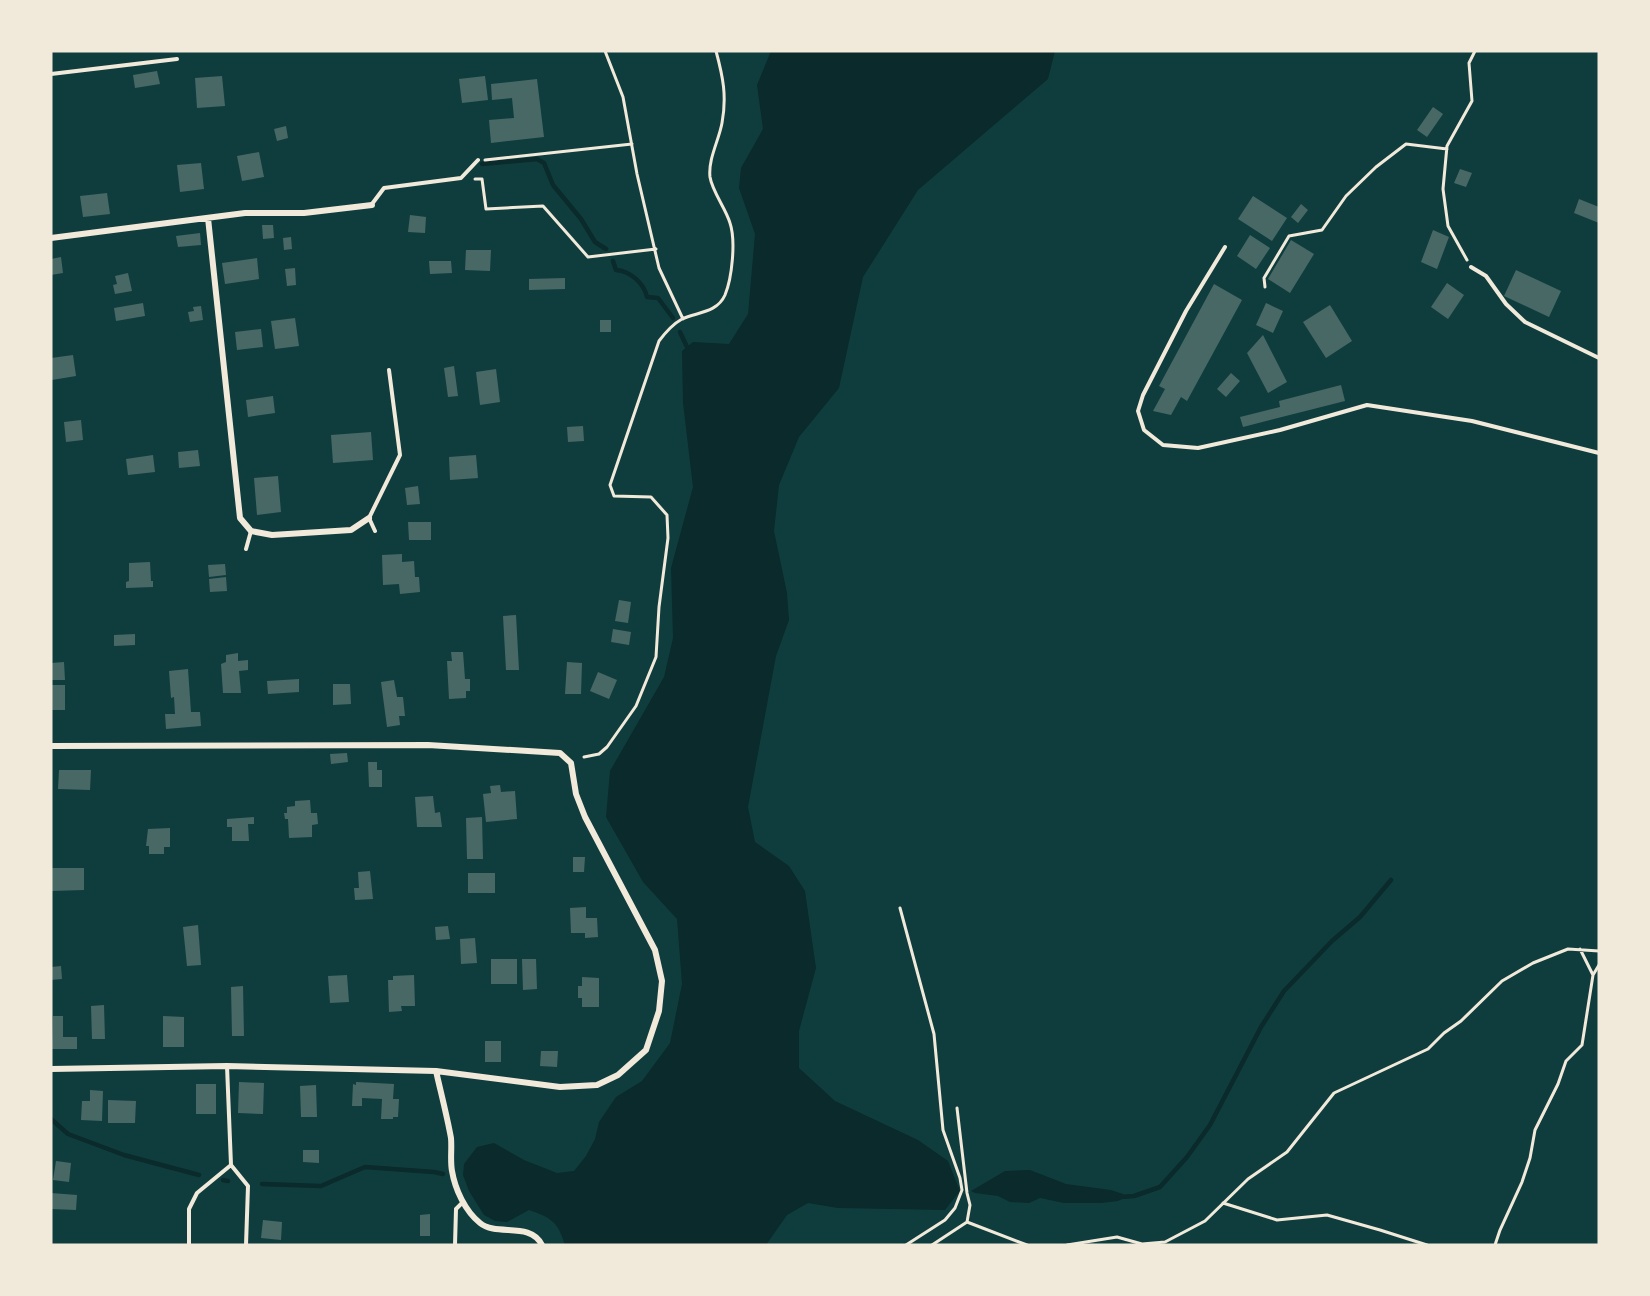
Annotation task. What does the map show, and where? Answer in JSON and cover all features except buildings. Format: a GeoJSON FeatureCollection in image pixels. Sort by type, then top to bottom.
{"type":"FeatureCollection","features":[{"type":"Feature","properties":{"kind":"street"},"geometry":{"type":"LineString","coordinates":[[51,238],[245,213],[304,213],[372,205]]}},
{"type":"Feature","properties":{"kind":"street"},"geometry":{"type":"LineString","coordinates":[[208,218],[240,518],[251,531],[272,535],[351,530],[369,518]]}},
{"type":"Feature","properties":{"kind":"street"},"geometry":{"type":"LineString","coordinates":[[51,746],[428,745],[560,753],[571,763],[576,794],[585,817],[655,950],[662,981],[659,1011],[646,1050],[618,1075],[597,1085],[560,1087],[436,1071],[227,1066],[51,1069]]}},
{"type":"Feature","properties":{"kind":"street"},"geometry":{"type":"LineString","coordinates":[[436,1071],[451,1139],[455,1184],[463,1202],[482,1225],[526,1232],[540,1240],[542,1245]]}},
{"type":"Feature","properties":{"kind":"lane"},"geometry":{"type":"LineString","coordinates":[[51,74],[177,59]]}},
{"type":"Feature","properties":{"kind":"lane"},"geometry":{"type":"LineString","coordinates":[[372,205],[384,188],[461,178],[478,160]]}},
{"type":"Feature","properties":{"kind":"lane"},"geometry":{"type":"LineString","coordinates":[[1225,247],[1186,310],[1143,395],[1138,411],[1144,430],[1163,445],[1198,448],[1280,430],[1367,405],[1472,421],[1599,453]]}},
{"type":"Feature","properties":{"kind":"lane"},"geometry":{"type":"LineString","coordinates":[[1471,267],[1486,276],[1506,304],[1526,322],[1599,358]]}},
{"type":"Feature","properties":{"kind":"lane"},"geometry":{"type":"LineString","coordinates":[[375,531],[369,518],[400,455],[389,370]]}},
{"type":"Feature","properties":{"kind":"lane"},"geometry":{"type":"LineString","coordinates":[[246,549],[251,531]]}},
{"type":"Feature","properties":{"kind":"lane"},"geometry":{"type":"LineString","coordinates":[[227,1066],[231,1165],[248,1186],[246,1245]]}},
{"type":"Feature","properties":{"kind":"lane"},"geometry":{"type":"LineString","coordinates":[[189,1245],[189,1209],[197,1193],[231,1165]]}},
{"type":"Feature","properties":{"kind":"lane"},"geometry":{"type":"LineString","coordinates":[[455,1245],[456,1209],[463,1202]]}},
{"type":"Feature","properties":{"kind":"path"},"geometry":{"type":"LineString","coordinates":[[605,51],[623,97],[637,174],[659,268],[682,319]]}},
{"type":"Feature","properties":{"kind":"path"},"geometry":{"type":"LineString","coordinates":[[584,757],[599,754],[607,747],[636,706],[656,657],[659,607],[668,538],[667,515],[651,497],[614,496],[610,485],[659,341],[682,319],[712,309],[724,297],[732,261],[731,225],[710,177],[725,100],[724,82],[716,51]]}},
{"type":"Feature","properties":{"kind":"path"},"geometry":{"type":"LineString","coordinates":[[1471,267],[1448,226],[1443,189],[1447,150],[1472,101],[1469,63],[1475,51]]}},
{"type":"Feature","properties":{"kind":"path"},"geometry":{"type":"LineString","coordinates":[[478,160],[632,144]]}},
{"type":"Feature","properties":{"kind":"path"},"geometry":{"type":"LineString","coordinates":[[1265,287],[1264,278],[1289,236],[1322,230],[1346,196],[1376,167],[1406,144],[1447,150]]}},
{"type":"Feature","properties":{"kind":"path"},"geometry":{"type":"LineString","coordinates":[[461,178],[482,179],[486,209],[543,206],[588,257],[656,249]]}},
{"type":"Feature","properties":{"kind":"path"},"geometry":{"type":"LineString","coordinates":[[900,908],[934,1034],[943,1130],[962,1190],[955,1208],[945,1220],[906,1245]]}},
{"type":"Feature","properties":{"kind":"path"},"geometry":{"type":"LineString","coordinates":[[1067,1245],[1117,1237],[1142,1244],[1166,1242],[1204,1221],[1248,1179],[1287,1152],[1334,1093],[1428,1049],[1502,981],[1533,963],[1568,949],[1599,951]]}},
{"type":"Feature","properties":{"kind":"path"},"geometry":{"type":"LineString","coordinates":[[1580,949],[1593,975]]}},
{"type":"Feature","properties":{"kind":"path"},"geometry":{"type":"LineString","coordinates":[[1495,1245],[1522,1182],[1530,1158],[1535,1130],[1558,1084],[1566,1061],[1581,1045],[1593,975],[1599,965]]}},
{"type":"Feature","properties":{"kind":"path"},"geometry":{"type":"LineString","coordinates":[[932,1245],[967,1222],[970,1205],[957,1108]]}},
{"type":"Feature","properties":{"kind":"path"},"geometry":{"type":"LineString","coordinates":[[1223,1203],[1277,1220],[1327,1215],[1427,1245]]}},
{"type":"Feature","properties":{"kind":"path"},"geometry":{"type":"LineString","coordinates":[[967,1222],[1027,1245]]}},
{"type":"Feature","properties":{"kind":"water"},"geometry":{"type":"Polygon","coordinates":[[[771,51],[1055,51],[1048,79],[918,190],[863,277],[839,388],[799,437],[779,485],[774,531],[787,593],[789,620],[776,656],[748,807],[755,842],[789,866],[805,891],[816,968],[799,1031],[799,1068],[835,1101],[918,1140],[948,1161],[960,1191],[945,1210],[838,1208],[808,1203],[787,1215],[766,1245],[565,1245],[560,1231],[553,1222],[529,1210],[507,1222],[495,1221],[484,1215],[469,1191],[463,1175],[464,1164],[477,1147],[494,1143],[524,1160],[557,1173],[574,1171],[586,1156],[595,1139],[599,1122],[616,1097],[642,1081],[670,1043],[682,984],[677,919],[643,882],[606,817],[610,771],[664,677],[673,638],[671,568],[693,487],[683,403],[682,351],[693,342],[729,344],[748,314],[755,234],[739,188],[741,168],[763,129],[757,85],[771,51]]]}},
{"type":"Feature","properties":{"kind":"water"},"geometry":{"type":"Polygon","coordinates":[[[1030,1170],[1066,1184],[1111,1190],[1123,1194],[1124,1198],[1101,1203],[1064,1203],[1040,1198],[1029,1203],[1010,1202],[998,1196],[971,1191],[1005,1171],[1030,1170]]]}},
{"type":"Feature","properties":{"kind":"waterway"},"geometry":{"type":"LineString","coordinates":[[482,164],[537,159],[544,163],[553,185],[581,219],[595,242],[606,249]]}},
{"type":"Feature","properties":{"kind":"waterway"},"geometry":{"type":"LineString","coordinates":[[613,261],[616,270],[636,279],[643,287],[647,297],[658,298],[673,318]]}},
{"type":"Feature","properties":{"kind":"waterway"},"geometry":{"type":"LineString","coordinates":[[680,332],[687,347]]}},
{"type":"Feature","properties":{"kind":"waterway"},"geometry":{"type":"LineString","coordinates":[[1120,1197],[1134,1196],[1160,1187],[1187,1157],[1210,1125],[1261,1027],[1284,991],[1332,941],[1360,917],[1391,880]]}},
{"type":"Feature","properties":{"kind":"waterway"},"geometry":{"type":"LineString","coordinates":[[51,1119],[68,1134],[124,1155],[199,1175]]}},
{"type":"Feature","properties":{"kind":"waterway"},"geometry":{"type":"LineString","coordinates":[[262,1184],[321,1186],[365,1167],[443,1174]]}},
{"type":"Feature","properties":{"kind":"waterway"},"geometry":{"type":"LineString","coordinates":[[223,1180],[228,1181]]}}]}
